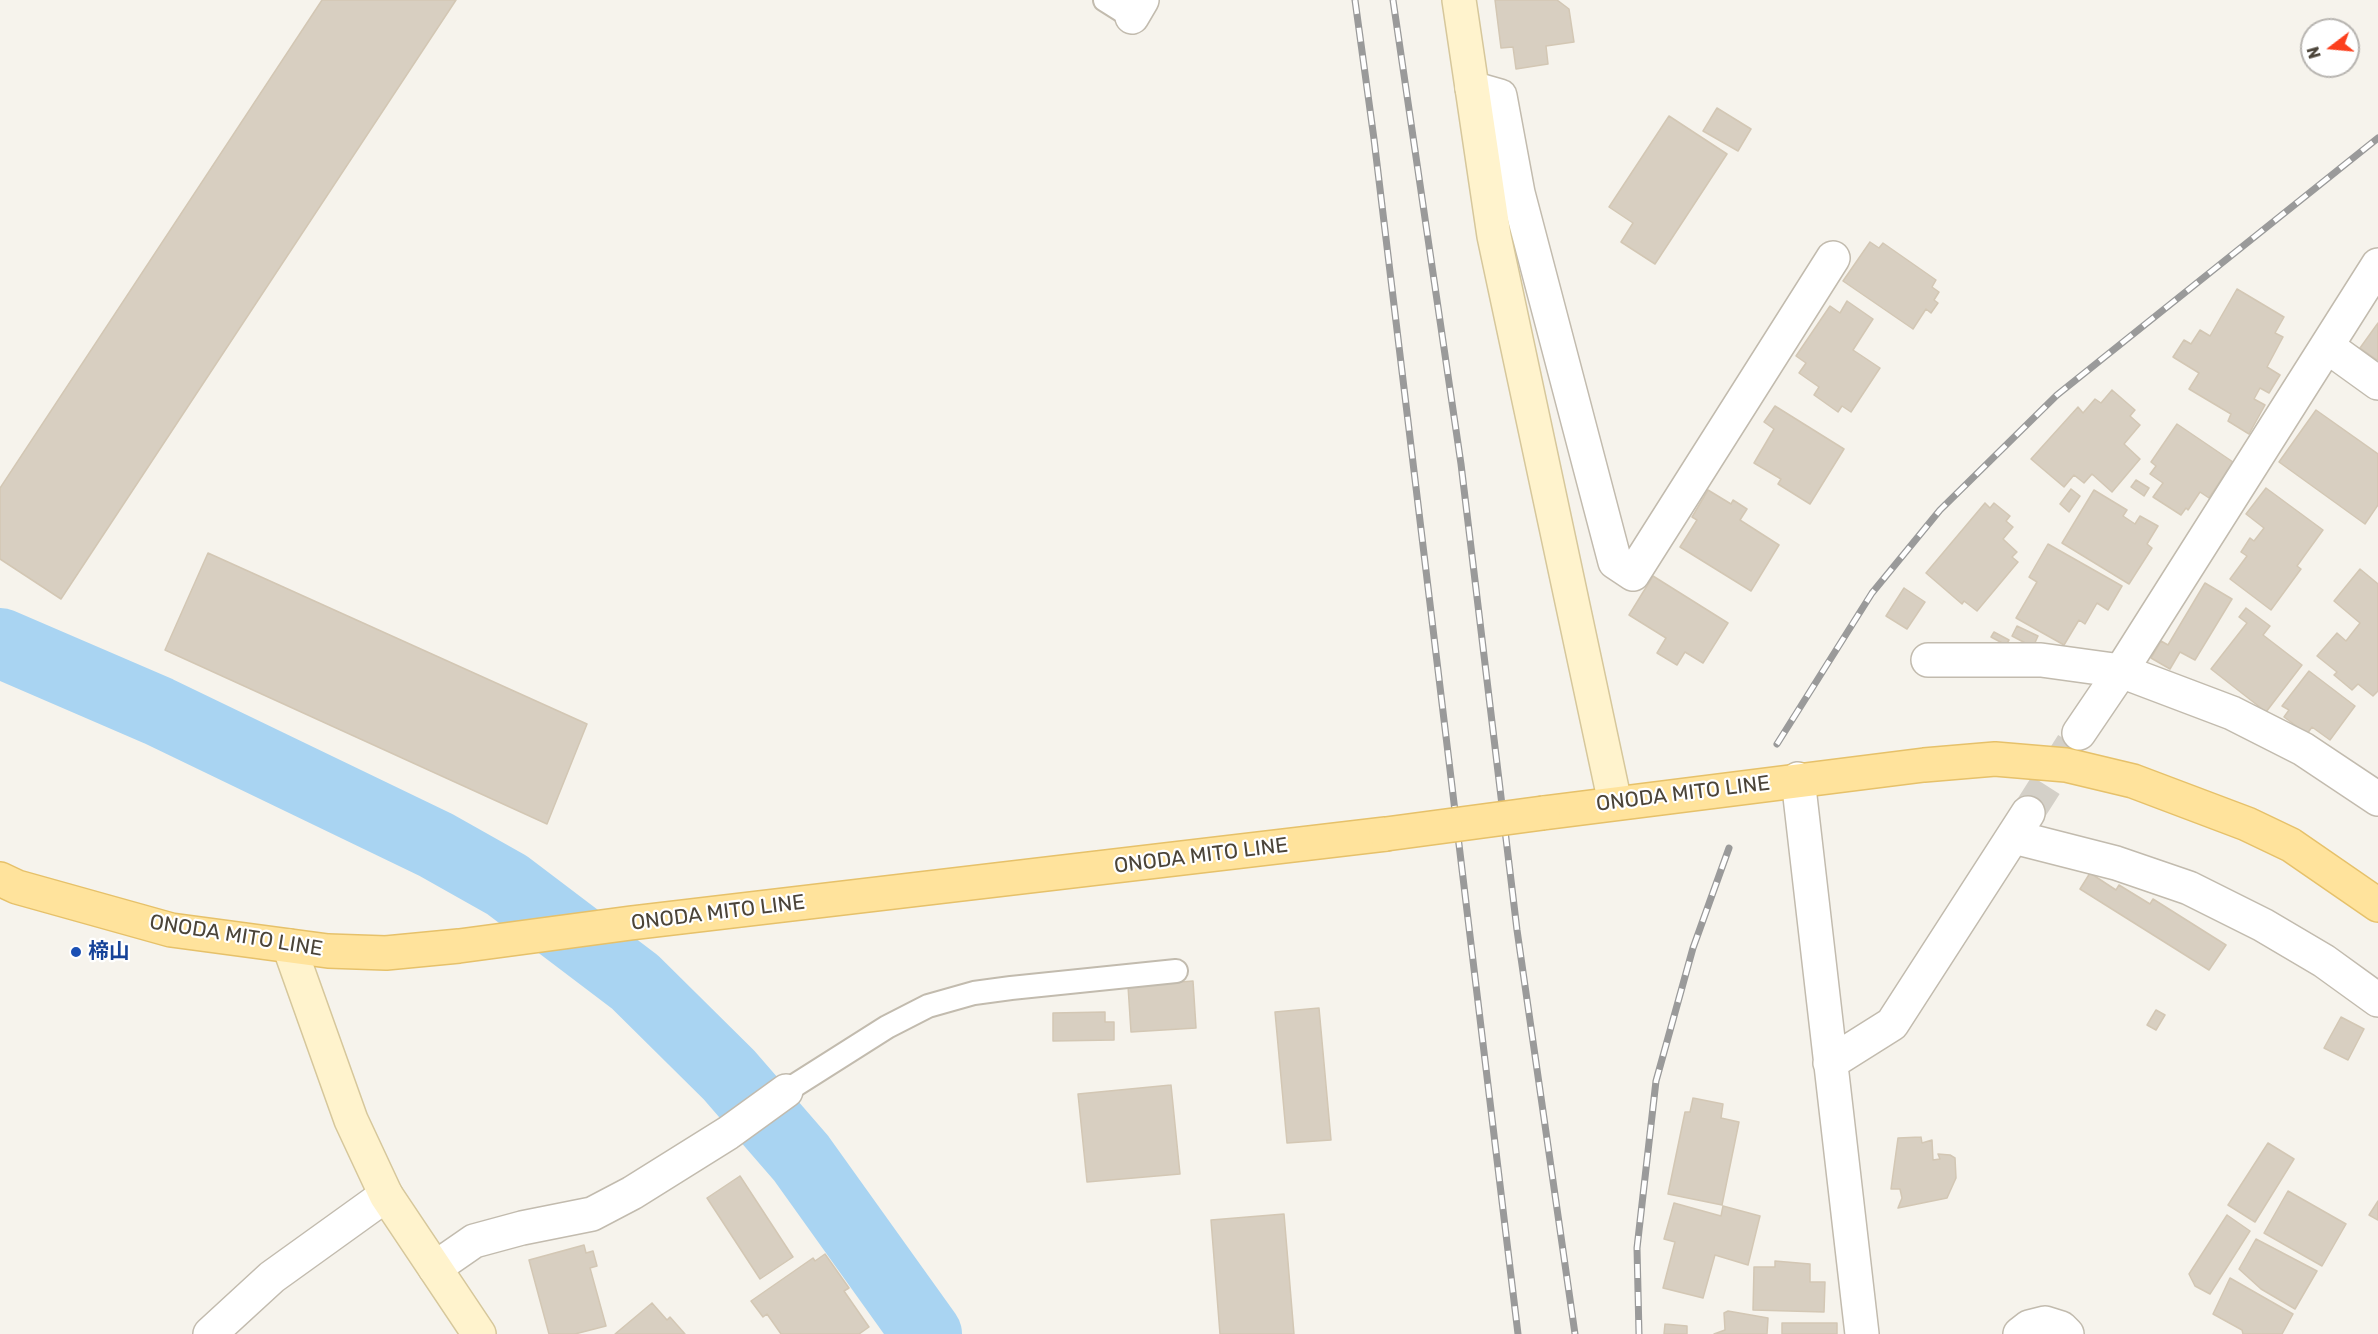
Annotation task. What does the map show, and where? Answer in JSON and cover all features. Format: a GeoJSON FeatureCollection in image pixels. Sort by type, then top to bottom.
{"type":"FeatureCollection","features":[{"type":"Feature","properties":{"kind":"main road","name":"ONODA MITO LINE"},"geometry":{"type":"LineString","coordinates":[[0,879],[17,887],[171,930],[328,951],[386,953],[1386,834],[1798,779],[1995,759],[2066,765],[2133,781],[2247,824],[2291,845],[2378,905]]}},
{"type":"Feature","properties":{"kind":"street"},"geometry":{"type":"LineString","coordinates":[[1459,0],[1494,236],[1615,803]]}},
{"type":"Feature","properties":{"kind":"street"},"geometry":{"type":"LineString","coordinates":[[1472,88],[1500,96],[1518,193],[1615,562],[1633,574],[1833,258]]}},
{"type":"Feature","properties":{"kind":"street"},"geometry":{"type":"LineString","coordinates":[[2079,733],[2121,672],[2378,265]]}},
{"type":"Feature","properties":{"kind":"street"},"geometry":{"type":"LineString","coordinates":[[2328,347],[2378,383]]}},
{"type":"Feature","properties":{"kind":"street"},"geometry":{"type":"LineString","coordinates":[[1928,660],[2041,660],[2121,672],[2232,713],[2303,749],[2378,799]]}},
{"type":"Feature","properties":{"kind":"street"},"geometry":{"type":"LineString","coordinates":[[1798,779],[1862,1334]]}},
{"type":"Feature","properties":{"kind":"street"},"geometry":{"type":"LineString","coordinates":[[1830,1063],[1892,1024],[2021,825],[2116,863],[2189,888],[2263,925],[2324,961],[2378,1000]]}},
{"type":"Feature","properties":{"kind":"street"},"geometry":{"type":"LineString","coordinates":[[289,946],[351,1120],[386,1195],[479,1334]]}},
{"type":"Feature","properties":{"kind":"street"},"geometry":{"type":"LineString","coordinates":[[435,1268],[474,1241],[522,1228],[591,1214],[632,1193],[728,1133],[786,1091]]}},
{"type":"Feature","properties":{"kind":"street"},"geometry":{"type":"LineString","coordinates":[[210,1334],[272,1277],[386,1195]]}},
{"type":"Feature","properties":{"kind":"street"},"geometry":{"type":"LineString","coordinates":[[2020,1334],[2029,1327],[2045,1323],[2061,1328],[2067,1334]]}},
{"type":"Feature","properties":{"kind":"lane"},"geometry":{"type":"LineString","coordinates":[[786,1091],[887,1027],[928,1005],[974,993],[1176,971]]}},
{"type":"Feature","properties":{"kind":"building"},"geometry":{"type":"Polygon","coordinates":[[[322,0],[456,0],[61,599],[0,559],[0,488],[322,0]]]}},
{"type":"Feature","properties":{"kind":"building"},"geometry":{"type":"Polygon","coordinates":[[[1495,0],[1557,0],[1569,9],[1574,42],[1546,46],[1548,64],[1516,69],[1513,47],[1501,48],[1495,0]]]}},
{"type":"Feature","properties":{"kind":"building"},"geometry":{"type":"Polygon","coordinates":[[[1717,108],[1751,129],[1738,151],[1703,131],[1717,108]]]}},
{"type":"Feature","properties":{"kind":"building"},"geometry":{"type":"Polygon","coordinates":[[[1669,116],[1727,154],[1655,264],[1621,242],[1633,223],[1609,207],[1669,116]]]}},
{"type":"Feature","properties":{"kind":"building"},"geometry":{"type":"Polygon","coordinates":[[[1870,242],[1879,248],[1883,243],[1936,280],[1932,287],[1939,292],[1934,300],[1938,303],[1931,313],[1926,309],[1913,329],[1843,281],[1870,242]]]}},
{"type":"Feature","properties":{"kind":"building"},"geometry":{"type":"Polygon","coordinates":[[[2237,289],[2284,317],[2275,333],[2283,337],[2267,367],[2280,375],[2269,393],[2260,388],[2254,399],[2265,405],[2249,434],[2228,421],[2231,414],[2189,389],[2199,373],[2173,357],[2184,340],[2191,344],[2200,330],[2210,336],[2237,289]]]}},
{"type":"Feature","properties":{"kind":"building"},"geometry":{"type":"Polygon","coordinates":[[[1847,301],[1873,319],[1853,350],[1880,368],[1851,412],[1842,406],[1838,412],[1814,395],[1819,387],[1799,373],[1806,363],[1796,356],[1830,306],[1840,313],[1847,301]]]}},
{"type":"Feature","properties":{"kind":"building"},"geometry":{"type":"Polygon","coordinates":[[[2378,323],[2378,359],[2377,360],[2360,348],[2378,323]]]}},
{"type":"Feature","properties":{"kind":"building"},"geometry":{"type":"Polygon","coordinates":[[[2112,390],[2135,410],[2130,416],[2140,425],[2124,444],[2140,459],[2112,492],[2092,474],[2084,483],[2074,475],[2064,487],[2031,459],[2078,407],[2083,413],[2095,399],[2101,403],[2112,390]]]}},
{"type":"Feature","properties":{"kind":"building"},"geometry":{"type":"Polygon","coordinates":[[[1775,406],[1844,449],[1810,504],[1778,484],[1781,479],[1754,463],[1774,429],[1764,422],[1775,406]]]}},
{"type":"Feature","properties":{"kind":"building"},"geometry":{"type":"Polygon","coordinates":[[[2316,410],[2378,454],[2378,505],[2365,524],[2279,462],[2316,410]]]}},
{"type":"Feature","properties":{"kind":"building"},"geometry":{"type":"Polygon","coordinates":[[[2177,424],[2233,462],[2209,498],[2200,492],[2188,510],[2186,508],[2181,515],[2153,497],[2163,483],[2150,474],[2156,466],[2151,462],[2177,424]]]}},
{"type":"Feature","properties":{"kind":"building"},"geometry":{"type":"Polygon","coordinates":[[[2136,480],[2149,488],[2144,496],[2131,487],[2136,480]]]}},
{"type":"Feature","properties":{"kind":"building"},"geometry":{"type":"Polygon","coordinates":[[[2266,488],[2323,530],[2297,566],[2301,569],[2271,610],[2230,579],[2247,556],[2241,552],[2250,538],[2254,541],[2264,528],[2246,514],[2266,488]]]}},
{"type":"Feature","properties":{"kind":"building"},"geometry":{"type":"Polygon","coordinates":[[[2071,489],[2080,496],[2069,512],[2060,504],[2071,489]]]}},
{"type":"Feature","properties":{"kind":"building"},"geometry":{"type":"Polygon","coordinates":[[[1708,490],[1731,504],[1733,500],[1747,509],[1740,520],[1779,545],[1751,591],[1680,547],[1697,520],[1692,517],[1708,490]]]}},
{"type":"Feature","properties":{"kind":"building"},"geometry":{"type":"Polygon","coordinates":[[[2094,490],[2127,510],[2123,516],[2135,524],[2140,516],[2158,526],[2147,544],[2152,548],[2129,584],[2062,543],[2094,490]]]}},
{"type":"Feature","properties":{"kind":"building"},"geometry":{"type":"Polygon","coordinates":[[[1985,503],[1990,508],[1994,503],[2010,516],[2006,521],[2013,527],[2003,539],[2017,552],[2012,557],[2018,562],[1977,611],[1964,601],[1962,604],[1926,573],[1985,503]]]}},
{"type":"Feature","properties":{"kind":"building"},"geometry":{"type":"Polygon","coordinates":[[[2048,544],[2122,586],[2108,610],[2097,603],[2085,624],[2079,620],[2064,645],[2016,618],[2037,582],[2029,577],[2048,544]]]}},
{"type":"Feature","properties":{"kind":"building"},"geometry":{"type":"Polygon","coordinates":[[[208,553],[587,724],[547,824],[165,650],[208,553]]]}},
{"type":"Feature","properties":{"kind":"building"},"geometry":{"type":"Polygon","coordinates":[[[2360,569],[2378,584],[2378,691],[2373,696],[2358,684],[2352,690],[2334,675],[2337,672],[2317,656],[2337,633],[2346,641],[2360,623],[2334,601],[2360,569]]]}},
{"type":"Feature","properties":{"kind":"building"},"geometry":{"type":"Polygon","coordinates":[[[1653,576],[1728,623],[1703,663],[1685,652],[1677,665],[1657,653],[1666,638],[1629,615],[1653,576]]]}},
{"type":"Feature","properties":{"kind":"building"},"geometry":{"type":"Polygon","coordinates":[[[2205,583],[2232,599],[2195,660],[2180,652],[2170,669],[2151,658],[2161,641],[2168,645],[2205,583]]]}},
{"type":"Feature","properties":{"kind":"building"},"geometry":{"type":"Polygon","coordinates":[[[1904,588],[1925,602],[1907,629],[1886,616],[1904,588]]]}},
{"type":"Feature","properties":{"kind":"building"},"geometry":{"type":"Polygon","coordinates":[[[2246,608],[2270,626],[2263,635],[2302,665],[2266,712],[2211,669],[2247,623],[2239,617],[2246,608]]]}},
{"type":"Feature","properties":{"kind":"building"},"geometry":{"type":"Polygon","coordinates":[[[2017,626],[2038,636],[2033,647],[2012,636],[2017,626]]]}},
{"type":"Feature","properties":{"kind":"building"},"geometry":{"type":"Polygon","coordinates":[[[1994,632],[2009,640],[2006,645],[1991,637],[1994,632]]]}},
{"type":"Feature","properties":{"kind":"building"},"geometry":{"type":"Polygon","coordinates":[[[2309,671],[2355,706],[2330,740],[2312,727],[2307,734],[2284,717],[2289,710],[2282,706],[2309,671]]]}},
{"type":"Feature","properties":{"kind":"building"},"geometry":{"type":"Polygon","coordinates":[[[2090,873],[2116,890],[2119,885],[2150,904],[2153,899],[2226,945],[2209,970],[2080,889],[2090,873]]]}},
{"type":"Feature","properties":{"kind":"building"},"geometry":{"type":"Polygon","coordinates":[[[1193,981],[1196,1028],[1131,1032],[1128,986],[1193,981]]]}},
{"type":"Feature","properties":{"kind":"building"},"geometry":{"type":"Polygon","coordinates":[[[1319,1008],[1331,1140],[1287,1143],[1275,1012],[1319,1008]]]}},
{"type":"Feature","properties":{"kind":"building"},"geometry":{"type":"Polygon","coordinates":[[[2156,1010],[2165,1015],[2156,1030],[2147,1025],[2156,1010]]]}},
{"type":"Feature","properties":{"kind":"building"},"geometry":{"type":"Polygon","coordinates":[[[1105,1012],[1105,1022],[1114,1022],[1114,1040],[1053,1041],[1053,1013],[1105,1012]]]}},
{"type":"Feature","properties":{"kind":"building"},"geometry":{"type":"Polygon","coordinates":[[[2341,1017],[2364,1029],[2348,1060],[2324,1048],[2341,1017]]]}},
{"type":"Feature","properties":{"kind":"building"},"geometry":{"type":"Polygon","coordinates":[[[1171,1085],[1180,1174],[1087,1182],[1078,1094],[1171,1085]]]}},
{"type":"Feature","properties":{"kind":"building"},"geometry":{"type":"Polygon","coordinates":[[[1693,1098],[1723,1104],[1721,1118],[1739,1122],[1722,1205],[1668,1194],[1685,1112],[1690,1112],[1693,1098]]]}},
{"type":"Feature","properties":{"kind":"building"},"geometry":{"type":"Polygon","coordinates":[[[1921,1137],[1922,1143],[1932,1140],[1933,1160],[1940,1159],[1938,1154],[1955,1158],[1956,1178],[1947,1198],[1898,1208],[1902,1198],[1900,1189],[1891,1189],[1898,1138],[1921,1137]]]}},
{"type":"Feature","properties":{"kind":"building"},"geometry":{"type":"Polygon","coordinates":[[[2268,1143],[2294,1159],[2255,1222],[2228,1205],[2268,1143]]]}},
{"type":"Feature","properties":{"kind":"building"},"geometry":{"type":"Polygon","coordinates":[[[740,1176],[793,1257],[760,1279],[707,1198],[740,1176]]]}},
{"type":"Feature","properties":{"kind":"building"},"geometry":{"type":"Polygon","coordinates":[[[2288,1191],[2346,1224],[2322,1266],[2264,1233],[2288,1191]]]}},
{"type":"Feature","properties":{"kind":"building"},"geometry":{"type":"Polygon","coordinates":[[[2378,1201],[2378,1220],[2369,1215],[2378,1201]]]}},
{"type":"Feature","properties":{"kind":"building"},"geometry":{"type":"Polygon","coordinates":[[[1674,1203],[1721,1216],[1723,1206],[1760,1216],[1748,1265],[1715,1255],[1703,1298],[1663,1288],[1675,1242],[1664,1239],[1674,1203]]]}},
{"type":"Feature","properties":{"kind":"building"},"geometry":{"type":"Polygon","coordinates":[[[1284,1214],[1294,1334],[1220,1334],[1211,1220],[1284,1214]]]}},
{"type":"Feature","properties":{"kind":"building"},"geometry":{"type":"Polygon","coordinates":[[[2227,1215],[2250,1231],[2210,1294],[2195,1286],[2189,1274],[2227,1215]]]}},
{"type":"Feature","properties":{"kind":"building"},"geometry":{"type":"Polygon","coordinates":[[[2256,1239],[2317,1271],[2295,1309],[2261,1289],[2239,1269],[2256,1239]]]}},
{"type":"Feature","properties":{"kind":"building"},"geometry":{"type":"Polygon","coordinates":[[[584,1245],[586,1253],[593,1251],[597,1266],[590,1268],[606,1326],[575,1334],[549,1334],[529,1260],[584,1245]]]}},
{"type":"Feature","properties":{"kind":"building"},"geometry":{"type":"Polygon","coordinates":[[[825,1254],[849,1288],[844,1291],[869,1327],[859,1334],[781,1334],[767,1314],[763,1317],[751,1301],[813,1258],[815,1261],[825,1254]]]}},
{"type":"Feature","properties":{"kind":"building"},"geometry":{"type":"Polygon","coordinates":[[[1775,1261],[1810,1264],[1810,1282],[1825,1282],[1824,1312],[1753,1310],[1754,1267],[1775,1267],[1775,1261]]]}},
{"type":"Feature","properties":{"kind":"building"},"geometry":{"type":"Polygon","coordinates":[[[2230,1278],[2293,1314],[2282,1334],[2243,1334],[2242,1330],[2213,1314],[2230,1278]]]}},
{"type":"Feature","properties":{"kind":"building"},"geometry":{"type":"Polygon","coordinates":[[[652,1303],[667,1320],[670,1317],[685,1334],[615,1334],[652,1303]]]}},
{"type":"Feature","properties":{"kind":"building"},"geometry":{"type":"Polygon","coordinates":[[[1728,1311],[1768,1318],[1767,1334],[1714,1334],[1725,1330],[1724,1313],[1728,1311]]]}},
{"type":"Feature","properties":{"kind":"building"},"geometry":{"type":"Polygon","coordinates":[[[1782,1323],[1837,1323],[1837,1334],[1782,1334],[1782,1323]]]}},
{"type":"Feature","properties":{"kind":"building"},"geometry":{"type":"Polygon","coordinates":[[[1665,1324],[1687,1326],[1687,1334],[1664,1334],[1665,1324]]]}},
{"type":"Feature","properties":{"kind":"waterway"},"geometry":{"type":"LineString","coordinates":[[0,643],[158,711],[436,845],[507,885],[635,982],[729,1075],[801,1158],[927,1334]]}},
{"type":"Feature","properties":{"kind":"tunnel"},"geometry":{"type":"LineString","coordinates":[[2028,813],[2079,733]]}},
{"type":"Feature","properties":{"kind":"railway"},"geometry":{"type":"LineString","coordinates":[[1355,0],[1374,139],[1518,1334]]}},
{"type":"Feature","properties":{"kind":"railway"},"geometry":{"type":"LineString","coordinates":[[1393,0],[1461,464],[1517,930],[1575,1334]]}},
{"type":"Feature","properties":{"kind":"railway"},"geometry":{"type":"LineString","coordinates":[[1777,744],[1872,593],[1940,510],[2057,395],[2378,138]]}},
{"type":"Feature","properties":{"kind":"railway"},"geometry":{"type":"LineString","coordinates":[[1639,1334],[1637,1248],[1656,1081],[1693,948],[1729,848]]}},
{"type":"Feature","properties":{"kind":"place","name":"楴山"},"geometry":{"type":"Point","coordinates":[76,952]}}]}
